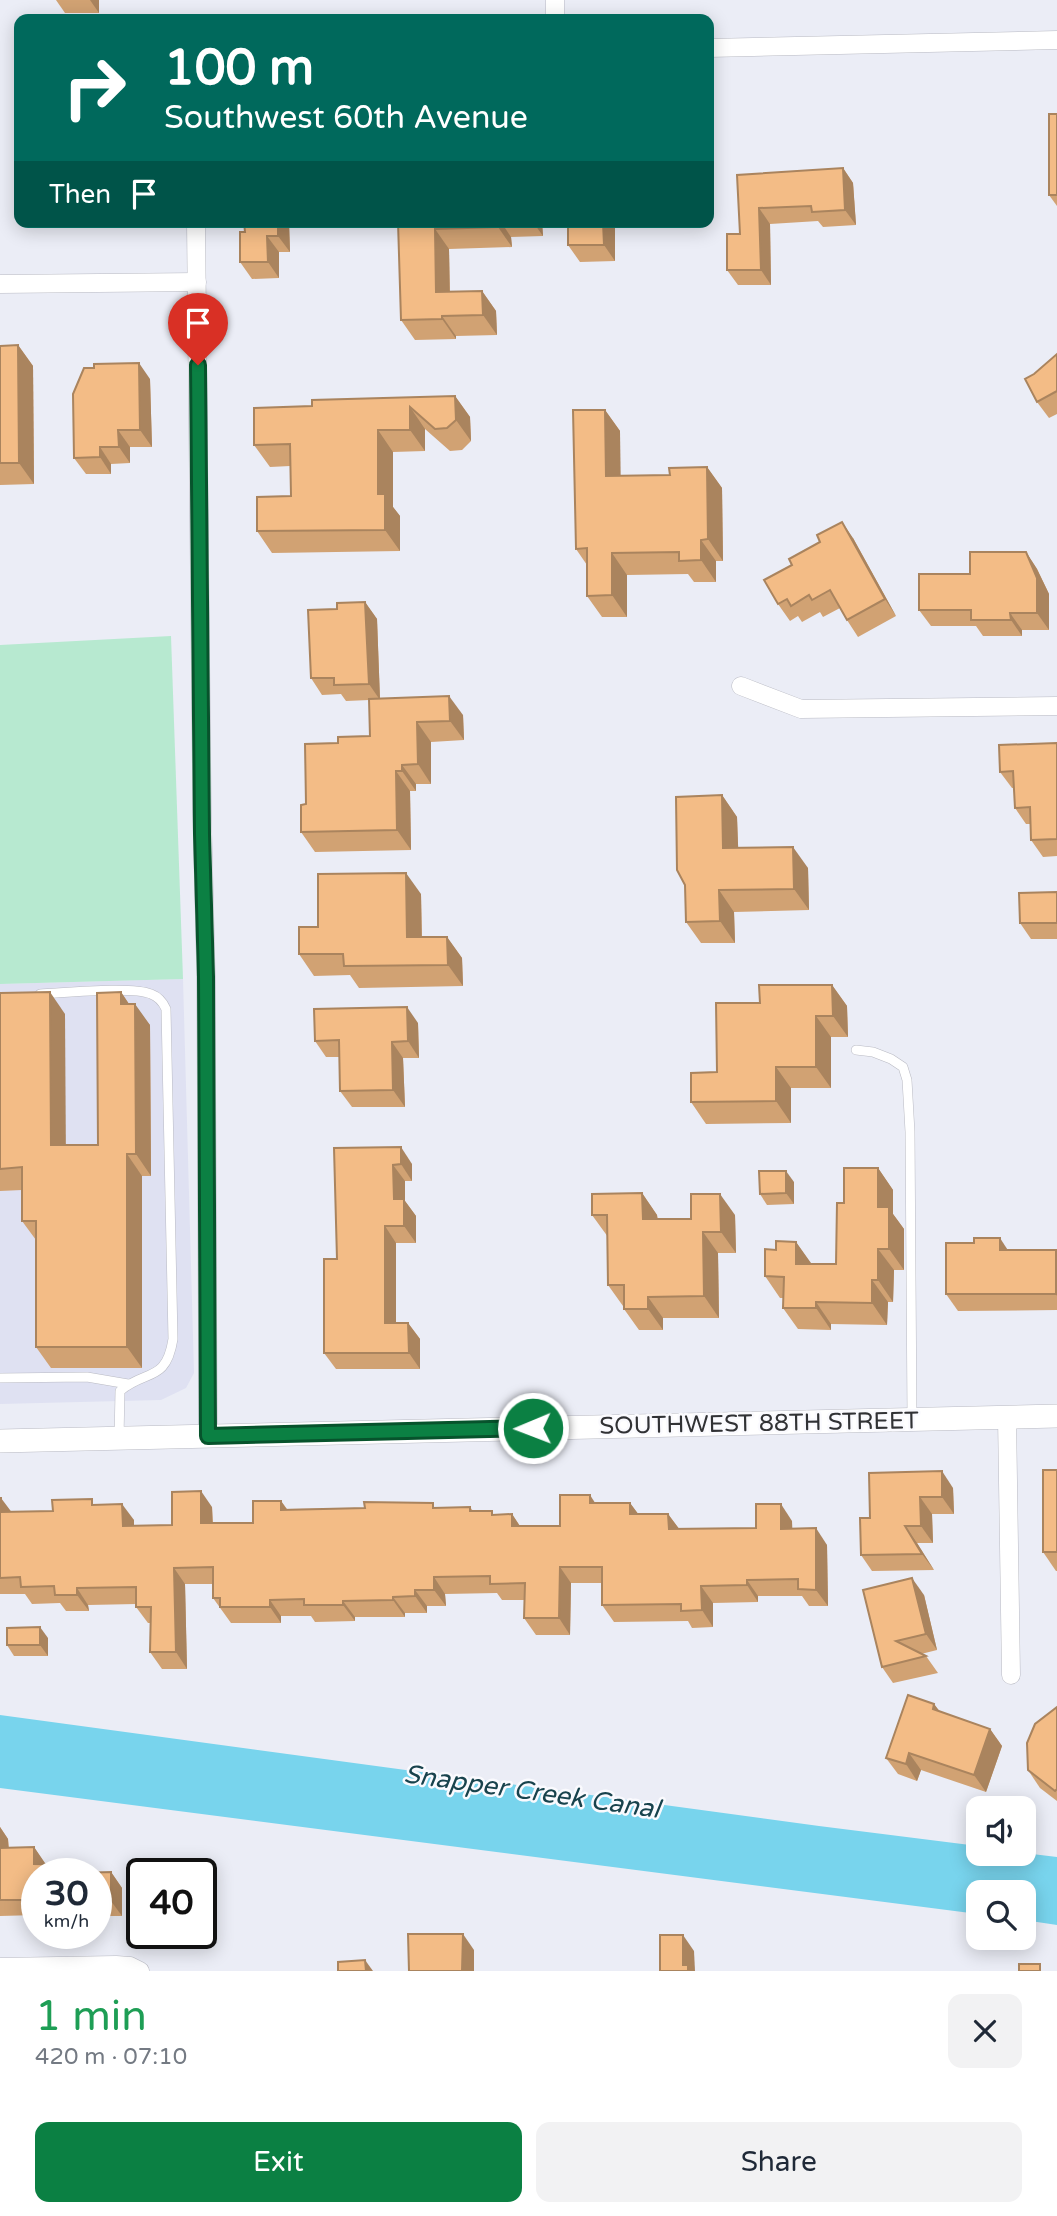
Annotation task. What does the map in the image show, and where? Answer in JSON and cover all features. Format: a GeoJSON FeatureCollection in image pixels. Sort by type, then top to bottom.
{"type":"FeatureCollection","features":[{"type":"Feature","properties":{"kind":"street"},"geometry":{"type":"LineString","coordinates":[[714,48],[1057,40]]}},
{"type":"Feature","properties":{"kind":"street"},"geometry":{"type":"LineString","coordinates":[[197,228],[208,1436]]}},
{"type":"Feature","properties":{"kind":"street"},"geometry":{"type":"LineString","coordinates":[[0,285],[197,282]]}},
{"type":"Feature","properties":{"kind":"street"},"geometry":{"type":"LineString","coordinates":[[741,686],[801,709],[1057,706]]}},
{"type":"Feature","properties":{"kind":"street","name":"SOUTHWEST 88TH STREET"},"geometry":{"type":"LineString","coordinates":[[0,1441],[1057,1416]]}},
{"type":"Feature","properties":{"kind":"street"},"geometry":{"type":"LineString","coordinates":[[1007,1417],[1011,1675]]}},
{"type":"Feature","properties":{"kind":"street"},"geometry":{"type":"LineString","coordinates":[[0,1967],[116,1965],[130,1966],[140,1971]]}},
{"type":"Feature","properties":{"kind":"lane"},"geometry":{"type":"LineString","coordinates":[[27,994],[141,992],[158,998],[165,1006],[173,1339],[168,1360],[162,1368],[144,1379],[128,1384],[120,1391],[119,1438]]}},
{"type":"Feature","properties":{"kind":"lane"},"geometry":{"type":"LineString","coordinates":[[856,1051],[873,1052],[891,1059],[903,1067],[907,1080],[910,1132],[912,1420]]}},
{"type":"Feature","properties":{"kind":"lane"},"geometry":{"type":"LineString","coordinates":[[0,1378],[87,1377],[128,1384]]}},
{"type":"Feature","properties":{"kind":"shaded area"},"geometry":{"type":"Polygon","coordinates":[[[183,979],[194,1373],[186,1388],[161,1400],[0,1404],[0,984],[183,979]]]}},
{"type":"Feature","properties":{"kind":"green space"},"geometry":{"type":"Polygon","coordinates":[[[171,636],[183,979],[0,984],[0,645],[171,636]]]}},
{"type":"Feature","properties":{"kind":"water","name":"Snapper Creek Canal"},"geometry":{"type":"Polygon","coordinates":[[[0,1715],[966,1844],[966,1866],[1036,1866],[1036,1854],[1057,1857],[1057,1925],[1036,1922],[1036,1880],[966,1880],[966,1912],[0,1788],[0,1715]]]}},
{"type":"Feature","properties":{"kind":"building"},"geometry":{"type":"Polygon","coordinates":[[[1049,114],[1057,114],[1057,195],[1049,195],[1049,114]]]}},
{"type":"Feature","properties":{"kind":"building"},"geometry":{"type":"Polygon","coordinates":[[[843,168],[845,210],[812,212],[811,206],[759,208],[761,270],[727,270],[727,234],[740,234],[737,175],[843,168]]]}},
{"type":"Feature","properties":{"kind":"building"},"geometry":{"type":"Polygon","coordinates":[[[245,228],[278,228],[278,236],[267,236],[268,262],[240,262],[240,232],[245,232],[245,228]]]}},
{"type":"Feature","properties":{"kind":"building"},"geometry":{"type":"Polygon","coordinates":[[[398,228],[466,228],[435,229],[436,292],[482,291],[483,315],[401,320],[398,228]]]}},
{"type":"Feature","properties":{"kind":"building"},"geometry":{"type":"Polygon","coordinates":[[[568,228],[603,228],[604,245],[568,245],[568,228]]]}},
{"type":"Feature","properties":{"kind":"building"},"geometry":{"type":"Polygon","coordinates":[[[18,345],[19,463],[0,463],[0,346],[18,345]]]}},
{"type":"Feature","properties":{"kind":"building"},"geometry":{"type":"Polygon","coordinates":[[[1057,354],[1057,391],[1037,402],[1025,379],[1057,354]]]}},
{"type":"Feature","properties":{"kind":"building"},"geometry":{"type":"Polygon","coordinates":[[[139,363],[140,430],[118,430],[119,447],[100,447],[100,457],[74,458],[73,394],[84,368],[94,368],[94,364],[139,363]]]}},
{"type":"Feature","properties":{"kind":"building"},"geometry":{"type":"Polygon","coordinates":[[[455,396],[456,420],[447,428],[435,429],[410,407],[410,430],[378,430],[378,494],[385,494],[385,530],[257,531],[257,497],[291,496],[290,444],[254,445],[254,408],[312,406],[312,400],[455,396]]]}},
{"type":"Feature","properties":{"kind":"building"},"geometry":{"type":"Polygon","coordinates":[[[573,410],[605,410],[606,476],[670,475],[669,468],[707,467],[708,539],[701,540],[701,560],[679,561],[679,552],[612,553],[612,595],[587,596],[587,548],[576,549],[573,410]]]}},
{"type":"Feature","properties":{"kind":"building"},"geometry":{"type":"Polygon","coordinates":[[[842,522],[885,599],[847,620],[830,590],[812,600],[809,595],[791,606],[787,599],[778,604],[764,580],[792,565],[789,559],[820,542],[817,535],[842,522]]]}},
{"type":"Feature","properties":{"kind":"building"},"geometry":{"type":"Polygon","coordinates":[[[970,552],[1026,552],[1037,578],[1037,613],[1010,613],[1011,620],[971,620],[971,610],[919,610],[919,574],[970,574],[970,552]]]}},
{"type":"Feature","properties":{"kind":"building"},"geometry":{"type":"Polygon","coordinates":[[[365,602],[369,684],[334,685],[334,678],[311,678],[308,610],[337,609],[337,603],[365,602]]]}},
{"type":"Feature","properties":{"kind":"building"},"geometry":{"type":"Polygon","coordinates":[[[449,696],[450,721],[417,722],[418,764],[402,765],[402,771],[396,771],[397,830],[301,832],[301,805],[306,804],[305,744],[338,743],[338,737],[370,736],[369,699],[449,696]]]}},
{"type":"Feature","properties":{"kind":"building"},"geometry":{"type":"Polygon","coordinates":[[[1057,743],[1057,839],[1031,840],[1030,807],[1015,808],[1013,771],[1000,772],[999,745],[1057,743]]]}},
{"type":"Feature","properties":{"kind":"building"},"geometry":{"type":"Polygon","coordinates":[[[722,795],[723,848],[793,847],[794,889],[719,890],[720,921],[686,922],[685,885],[677,870],[676,797],[722,795]]]}},
{"type":"Feature","properties":{"kind":"building"},"geometry":{"type":"Polygon","coordinates":[[[406,873],[407,937],[447,937],[448,965],[344,966],[343,954],[299,954],[299,927],[318,927],[318,874],[406,873]]]}},
{"type":"Feature","properties":{"kind":"building"},"geometry":{"type":"Polygon","coordinates":[[[1057,892],[1057,923],[1020,923],[1019,893],[1057,892]]]}},
{"type":"Feature","properties":{"kind":"building"},"geometry":{"type":"Polygon","coordinates":[[[759,985],[832,985],[833,1016],[816,1016],[816,1067],[776,1067],[776,1101],[691,1102],[691,1073],[717,1072],[716,1003],[760,1003],[759,985]]]}},
{"type":"Feature","properties":{"kind":"building"},"geometry":{"type":"Polygon","coordinates":[[[50,992],[51,1145],[98,1145],[97,993],[121,992],[121,1004],[135,1004],[136,1154],[127,1154],[127,1347],[36,1347],[36,1221],[22,1221],[22,1167],[0,1169],[0,993],[50,992]]]}},
{"type":"Feature","properties":{"kind":"building"},"geometry":{"type":"Polygon","coordinates":[[[407,1007],[408,1041],[392,1042],[393,1090],[340,1091],[339,1040],[315,1041],[314,1009],[407,1007]]]}},
{"type":"Feature","properties":{"kind":"building"},"geometry":{"type":"Polygon","coordinates":[[[401,1147],[401,1164],[393,1165],[394,1199],[404,1199],[404,1226],[385,1226],[385,1323],[408,1323],[409,1353],[324,1353],[324,1259],[337,1259],[334,1148],[401,1147]]]}},
{"type":"Feature","properties":{"kind":"building"},"geometry":{"type":"Polygon","coordinates":[[[844,1168],[878,1168],[878,1207],[889,1207],[889,1249],[878,1249],[878,1280],[872,1280],[872,1303],[816,1302],[816,1308],[783,1308],[784,1277],[765,1276],[765,1249],[776,1250],[776,1241],[796,1242],[796,1264],[836,1264],[837,1203],[844,1203],[844,1168]]]}},
{"type":"Feature","properties":{"kind":"building"},"geometry":{"type":"Polygon","coordinates":[[[759,1171],[786,1171],[786,1193],[760,1194],[759,1171]]]}},
{"type":"Feature","properties":{"kind":"building"},"geometry":{"type":"Polygon","coordinates":[[[642,1193],[643,1219],[691,1219],[691,1194],[720,1194],[721,1232],[703,1232],[704,1296],[648,1297],[648,1309],[624,1309],[624,1285],[608,1285],[607,1215],[592,1215],[592,1194],[642,1193]]]}},
{"type":"Feature","properties":{"kind":"building"},"geometry":{"type":"Polygon","coordinates":[[[974,1238],[1000,1238],[1000,1250],[1056,1250],[1056,1294],[946,1294],[946,1243],[974,1243],[974,1238]]]}},
{"type":"Feature","properties":{"kind":"building"},"geometry":{"type":"Polygon","coordinates":[[[1043,1470],[1057,1470],[1057,1552],[1043,1552],[1043,1470]]]}},
{"type":"Feature","properties":{"kind":"building"},"geometry":{"type":"Polygon","coordinates":[[[942,1471],[942,1497],[920,1497],[921,1526],[905,1526],[922,1554],[861,1555],[860,1518],[870,1518],[869,1473],[942,1471]]]}},
{"type":"Feature","properties":{"kind":"building"},"geometry":{"type":"Polygon","coordinates":[[[201,1491],[201,1523],[253,1523],[253,1501],[281,1501],[281,1510],[365,1508],[364,1502],[433,1503],[433,1508],[470,1507],[470,1511],[492,1511],[492,1515],[512,1514],[512,1526],[560,1526],[560,1495],[590,1495],[590,1503],[630,1503],[630,1514],[668,1514],[669,1529],[756,1528],[756,1504],[781,1504],[781,1529],[816,1528],[816,1590],[798,1589],[798,1579],[747,1580],[747,1585],[701,1586],[702,1610],[681,1611],[681,1604],[602,1605],[602,1567],[560,1567],[559,1618],[524,1618],[525,1583],[490,1584],[490,1576],[434,1577],[434,1590],[415,1590],[415,1596],[393,1597],[393,1600],[343,1601],[343,1605],[304,1605],[304,1599],[270,1600],[270,1607],[220,1607],[220,1598],[213,1598],[213,1567],[174,1568],[176,1652],[150,1652],[151,1607],[136,1607],[136,1587],[77,1588],[77,1595],[55,1595],[54,1586],[21,1587],[20,1577],[0,1578],[0,1498],[1,1512],[53,1511],[52,1500],[92,1499],[92,1505],[122,1504],[123,1526],[172,1525],[172,1492],[201,1491]]]}},
{"type":"Feature","properties":{"kind":"building"},"geometry":{"type":"Polygon","coordinates":[[[912,1578],[926,1634],[896,1641],[926,1656],[882,1667],[863,1590],[912,1578]]]}},
{"type":"Feature","properties":{"kind":"building"},"geometry":{"type":"Polygon","coordinates":[[[40,1627],[40,1645],[7,1645],[7,1628],[40,1627]]]}},
{"type":"Feature","properties":{"kind":"building"},"geometry":{"type":"Polygon","coordinates":[[[908,1695],[934,1704],[933,1709],[990,1729],[974,1775],[909,1753],[906,1764],[886,1758],[908,1695]]]}},
{"type":"Feature","properties":{"kind":"building"},"geometry":{"type":"Polygon","coordinates":[[[1057,1707],[1055,1791],[1028,1770],[1027,1743],[1035,1724],[1057,1707]]]}},
{"type":"Feature","properties":{"kind":"building"},"geometry":{"type":"Polygon","coordinates":[[[34,1847],[34,1858],[21,1858],[21,1900],[0,1900],[0,1848],[34,1847]]]}},
{"type":"Feature","properties":{"kind":"building"},"geometry":{"type":"Polygon","coordinates":[[[408,1934],[463,1934],[462,1971],[409,1971],[408,1934]]]}},
{"type":"Feature","properties":{"kind":"building"},"geometry":{"type":"Polygon","coordinates":[[[660,1935],[683,1935],[683,1965],[688,1965],[688,1971],[660,1971],[660,1935]]]}},
{"type":"Feature","properties":{"kind":"building"},"geometry":{"type":"Polygon","coordinates":[[[365,1960],[366,1971],[338,1971],[338,1962],[365,1960]]]}},
{"type":"Feature","properties":{"kind":"building"},"geometry":{"type":"Polygon","coordinates":[[[1019,1964],[1040,1964],[1040,1971],[1019,1971],[1019,1964]]]}},
{"type":"Feature","properties":{"kind":"route"},"geometry":{"type":"LineString","coordinates":[[198,365],[202,834],[206,977],[208,1436],[533,1428]]}}]}
